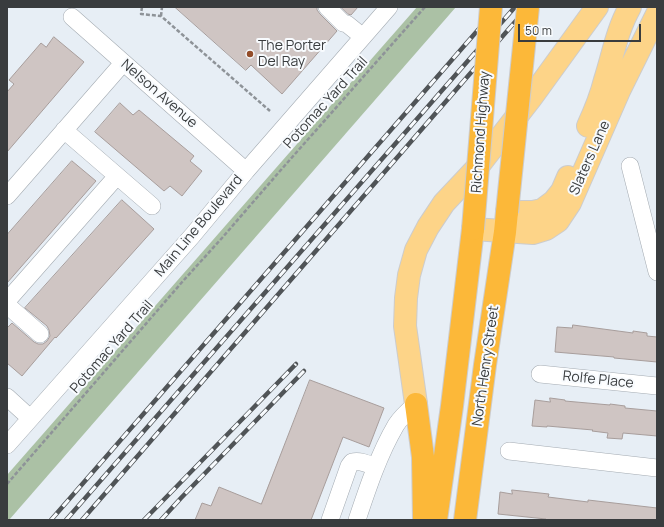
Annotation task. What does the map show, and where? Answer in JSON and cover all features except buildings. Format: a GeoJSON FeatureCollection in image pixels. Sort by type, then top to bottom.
{"type":"FeatureCollection","features":[{"type":"Feature","properties":{"kind":"highway","name":"Richmond Highway"},"geometry":{"type":"LineString","coordinates":[[470,257],[474,229],[491,7]]}},
{"type":"Feature","properties":{"kind":"highway"},"geometry":{"type":"LineString","coordinates":[[506,222],[528,7]]}},
{"type":"Feature","properties":{"kind":"highway","name":"North Henry Street"},"geometry":{"type":"LineString","coordinates":[[465,520],[485,365],[506,222]]}},
{"type":"Feature","properties":{"kind":"highway","name":"North Henry Street"},"geometry":{"type":"LineString","coordinates":[[436,520],[451,414],[470,257]]}},
{"type":"Feature","properties":{"kind":"highway"},"geometry":{"type":"LineString","coordinates":[[416,404],[423,457],[424,520]]}},
{"type":"Feature","properties":{"kind":"main road"},"geometry":{"type":"LineString","coordinates":[[416,404],[406,326],[406,298],[409,275],[416,250],[428,227],[444,203],[476,169],[504,134],[597,7]]}},
{"type":"Feature","properties":{"kind":"main road","name":"Slaters Lane"},"geometry":{"type":"LineString","coordinates":[[474,229],[506,222],[542,210],[554,201],[562,191],[597,106],[618,34],[630,7]]}},
{"type":"Feature","properties":{"kind":"main road","name":"Slaters Lane"},"geometry":{"type":"LineString","coordinates":[[506,222],[533,233],[546,229],[558,221],[565,212],[655,15]]}},
{"type":"Feature","properties":{"kind":"street"},"geometry":{"type":"LineString","coordinates":[[327,7],[344,23],[363,37]]}},
{"type":"Feature","properties":{"kind":"street","name":"Main Line Boulevard"},"geometry":{"type":"LineString","coordinates":[[7,445],[192,236],[246,171],[389,7]]}},
{"type":"Feature","properties":{"kind":"street","name":"Nelson Avenue"},"geometry":{"type":"LineString","coordinates":[[72,17],[246,171]]}},
{"type":"Feature","properties":{"kind":"street"},"geometry":{"type":"LineString","coordinates":[[7,196],[123,63]]}},
{"type":"Feature","properties":{"kind":"street"},"geometry":{"type":"LineString","coordinates":[[64,130],[152,206]]}},
{"type":"Feature","properties":{"kind":"street"},"geometry":{"type":"LineString","coordinates":[[630,166],[657,272]]}},
{"type":"Feature","properties":{"kind":"street"},"geometry":{"type":"LineString","coordinates":[[7,301],[117,176]]}},
{"type":"Feature","properties":{"kind":"street"},"geometry":{"type":"LineString","coordinates":[[7,305],[40,334]]}},
{"type":"Feature","properties":{"kind":"street","name":"Rolfe Place"},"geometry":{"type":"LineString","coordinates":[[540,374],[657,386]]}},
{"type":"Feature","properties":{"kind":"street"},"geometry":{"type":"LineString","coordinates":[[7,397],[30,418]]}},
{"type":"Feature","properties":{"kind":"street"},"geometry":{"type":"LineString","coordinates":[[357,520],[375,467],[397,424],[416,404]]}},
{"type":"Feature","properties":{"kind":"street"},"geometry":{"type":"LineString","coordinates":[[509,451],[657,468]]}},
{"type":"Feature","properties":{"kind":"street"},"geometry":{"type":"LineString","coordinates":[[330,520],[352,462],[357,461],[375,467]]}},
{"type":"Feature","properties":{"kind":"path"},"geometry":{"type":"LineString","coordinates":[[142,7],[141,14],[161,16],[270,111]]}},
{"type":"Feature","properties":{"kind":"path"},"geometry":{"type":"LineString","coordinates":[[161,16],[162,7]]}},
{"type":"Feature","properties":{"kind":"path","name":"Potomac Yard Trail"},"geometry":{"type":"LineString","coordinates":[[7,484],[425,7]]}},
{"type":"Feature","properties":{"kind":"green space"},"geometry":{"type":"Polygon","coordinates":[[[417,7],[456,7],[9,520],[7,520],[7,475],[417,7]]]}},
{"type":"Feature","properties":{"kind":"railway"},"geometry":{"type":"LineString","coordinates":[[51,520],[498,7]]}},
{"type":"Feature","properties":{"kind":"railway"},"geometry":{"type":"LineString","coordinates":[[66,520],[515,7]]}},
{"type":"Feature","properties":{"kind":"railway"},"geometry":{"type":"LineString","coordinates":[[82,520],[528,7]]}},
{"type":"Feature","properties":{"kind":"railway"},"geometry":{"type":"LineString","coordinates":[[144,520],[296,364]]}},
{"type":"Feature","properties":{"kind":"railway"},"geometry":{"type":"LineString","coordinates":[[161,520],[304,371]]}},
{"type":"Feature","properties":{"kind":"place","name":"The Porter Del Ray"},"geometry":{"type":"Point","coordinates":[250,54]}}]}
